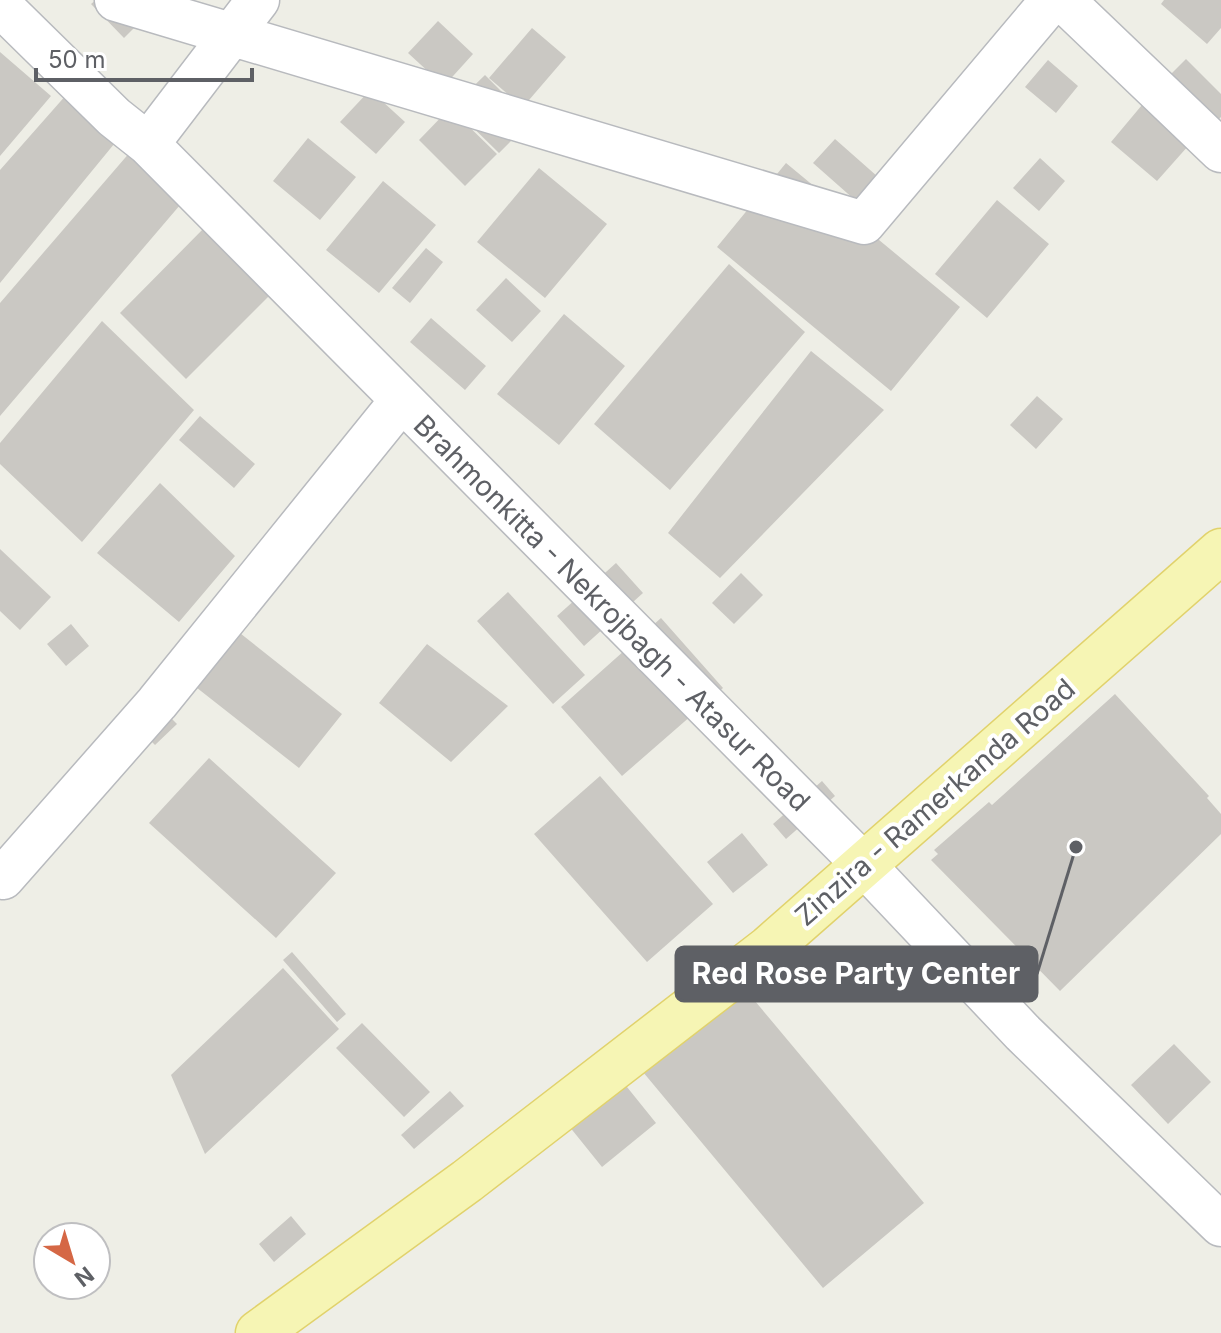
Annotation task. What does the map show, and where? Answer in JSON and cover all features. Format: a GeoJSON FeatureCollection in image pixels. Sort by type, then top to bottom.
{"type":"FeatureCollection","features":[{"type":"Feature","properties":{"kind":"main road","name":"Zinzira - Ramerkanda Road"},"geometry":{"type":"LineString","coordinates":[[258,1333],[467,1181],[769,948],[1221,551]]}},
{"type":"Feature","properties":{"kind":"street"},"geometry":{"type":"LineString","coordinates":[[116,0],[864,223],[1052,0]]}},
{"type":"Feature","properties":{"kind":"street"},"geometry":{"type":"LineString","coordinates":[[148,144],[258,0]]}},
{"type":"Feature","properties":{"kind":"street"},"geometry":{"type":"LineString","coordinates":[[1063,0],[1221,151]]}},
{"type":"Feature","properties":{"kind":"street","name":"Brahmonkitta - Nekrojbagh - Atasur Road"},"geometry":{"type":"LineString","coordinates":[[0,5],[114,117],[148,144],[863,864],[1023,1033],[1221,1225]]}},
{"type":"Feature","properties":{"kind":"street"},"geometry":{"type":"LineString","coordinates":[[3,878],[157,703],[401,401]]}},
{"type":"Feature","properties":{"kind":"building"},"geometry":{"type":"Polygon","coordinates":[[[96,0],[162,0],[124,38],[91,4],[96,0]]]}},
{"type":"Feature","properties":{"kind":"building"},"geometry":{"type":"Polygon","coordinates":[[[1164,0],[1221,0],[1221,28],[1207,44],[1161,4],[1164,0]]]}},
{"type":"Feature","properties":{"kind":"building"},"geometry":{"type":"Polygon","coordinates":[[[438,21],[473,54],[444,86],[408,53],[438,21]]]}},
{"type":"Feature","properties":{"kind":"building"},"geometry":{"type":"Polygon","coordinates":[[[532,28],[566,57],[523,107],[489,78],[532,28]]]}},
{"type":"Feature","properties":{"kind":"building"},"geometry":{"type":"Polygon","coordinates":[[[0,52],[51,96],[0,156],[0,52]]]}},
{"type":"Feature","properties":{"kind":"building"},"geometry":{"type":"Polygon","coordinates":[[[1186,59],[1221,94],[1221,117],[1207,131],[1160,85],[1186,59]]]}},
{"type":"Feature","properties":{"kind":"building"},"geometry":{"type":"Polygon","coordinates":[[[1048,60],[1078,86],[1056,113],[1025,87],[1048,60]]]}},
{"type":"Feature","properties":{"kind":"building"},"geometry":{"type":"Polygon","coordinates":[[[485,75],[531,121],[499,153],[452,107],[485,75]]]}},
{"type":"Feature","properties":{"kind":"building"},"geometry":{"type":"Polygon","coordinates":[[[370,90],[405,122],[376,154],[340,122],[370,90]]]}},
{"type":"Feature","properties":{"kind":"building"},"geometry":{"type":"Polygon","coordinates":[[[67,94],[119,138],[0,283],[0,170],[67,94]]]}},
{"type":"Feature","properties":{"kind":"building"},"geometry":{"type":"Polygon","coordinates":[[[1142,105],[1189,145],[1157,181],[1111,142],[1142,105]]]}},
{"type":"Feature","properties":{"kind":"building"},"geometry":{"type":"Polygon","coordinates":[[[450,108],[497,154],[465,186],[419,140],[450,108]]]}},
{"type":"Feature","properties":{"kind":"building"},"geometry":{"type":"Polygon","coordinates":[[[308,138],[356,177],[320,220],[273,181],[308,138]]]}},
{"type":"Feature","properties":{"kind":"building"},"geometry":{"type":"Polygon","coordinates":[[[835,139],[886,184],[864,208],[813,163],[835,139]]]}},
{"type":"Feature","properties":{"kind":"building"},"geometry":{"type":"Polygon","coordinates":[[[131,151],[186,198],[0,416],[0,303],[131,151]]]}},
{"type":"Feature","properties":{"kind":"building"},"geometry":{"type":"Polygon","coordinates":[[[1040,158],[1065,181],[1039,211],[1013,188],[1040,158]]]}},
{"type":"Feature","properties":{"kind":"building"},"geometry":{"type":"Polygon","coordinates":[[[786,163],[960,307],[891,391],[717,247],[786,163]]]}},
{"type":"Feature","properties":{"kind":"building"},"geometry":{"type":"Polygon","coordinates":[[[539,168],[607,224],[545,298],[477,242],[539,168]]]}},
{"type":"Feature","properties":{"kind":"building"},"geometry":{"type":"Polygon","coordinates":[[[383,181],[436,225],[379,293],[326,250],[383,181]]]}},
{"type":"Feature","properties":{"kind":"building"},"geometry":{"type":"Polygon","coordinates":[[[997,200],[1049,244],[987,318],[935,274],[997,200]]]}},
{"type":"Feature","properties":{"kind":"building"},"geometry":{"type":"Polygon","coordinates":[[[208,224],[275,290],[186,379],[120,313],[208,224]]]}},
{"type":"Feature","properties":{"kind":"building"},"geometry":{"type":"Polygon","coordinates":[[[426,248],[443,262],[410,303],[392,288],[426,248]]]}},
{"type":"Feature","properties":{"kind":"building"},"geometry":{"type":"Polygon","coordinates":[[[729,264],[805,332],[670,490],[594,424],[729,264]]]}},
{"type":"Feature","properties":{"kind":"building"},"geometry":{"type":"Polygon","coordinates":[[[506,278],[541,311],[512,342],[476,310],[506,278]]]}},
{"type":"Feature","properties":{"kind":"building"},"geometry":{"type":"Polygon","coordinates":[[[564,314],[625,366],[559,445],[497,394],[564,314]]]}},
{"type":"Feature","properties":{"kind":"building"},"geometry":{"type":"Polygon","coordinates":[[[431,318],[486,366],[465,390],[410,342],[431,318]]]}},
{"type":"Feature","properties":{"kind":"building"},"geometry":{"type":"Polygon","coordinates":[[[102,321],[194,410],[82,542],[0,464],[0,443],[102,321]]]}},
{"type":"Feature","properties":{"kind":"building"},"geometry":{"type":"Polygon","coordinates":[[[811,351],[884,410],[720,578],[668,533],[811,351]]]}},
{"type":"Feature","properties":{"kind":"building"},"geometry":{"type":"Polygon","coordinates":[[[1037,396],[1063,419],[1036,449],[1010,425],[1037,396]]]}},
{"type":"Feature","properties":{"kind":"building"},"geometry":{"type":"Polygon","coordinates":[[[200,416],[255,464],[234,488],[179,440],[200,416]]]}},
{"type":"Feature","properties":{"kind":"building"},"geometry":{"type":"Polygon","coordinates":[[[160,483],[235,556],[179,622],[97,553],[160,483]]]}},
{"type":"Feature","properties":{"kind":"building"},"geometry":{"type":"Polygon","coordinates":[[[0,549],[51,597],[20,630],[0,611],[0,549]]]}},
{"type":"Feature","properties":{"kind":"building"},"geometry":{"type":"Polygon","coordinates":[[[616,563],[643,593],[584,646],[557,616],[616,563]]]}},
{"type":"Feature","properties":{"kind":"building"},"geometry":{"type":"Polygon","coordinates":[[[741,573],[763,595],[734,624],[712,603],[741,573]]]}},
{"type":"Feature","properties":{"kind":"building"},"geometry":{"type":"Polygon","coordinates":[[[508,592],[585,675],[553,704],[477,621],[508,592]]]}},
{"type":"Feature","properties":{"kind":"building"},"geometry":{"type":"Polygon","coordinates":[[[207,607],[342,714],[299,768],[164,662],[207,607]]]}},
{"type":"Feature","properties":{"kind":"building"},"geometry":{"type":"Polygon","coordinates":[[[661,618],[723,688],[622,776],[561,707],[661,618]]]}},
{"type":"Feature","properties":{"kind":"building"},"geometry":{"type":"Polygon","coordinates":[[[71,624],[89,646],[66,666],[47,644],[71,624]]]}},
{"type":"Feature","properties":{"kind":"building"},"geometry":{"type":"Polygon","coordinates":[[[427,644],[508,706],[451,762],[379,703],[427,644]]]}},
{"type":"Feature","properties":{"kind":"building"},"geometry":{"type":"Polygon","coordinates":[[[1115,694],[1209,796],[1207,798],[1221,814],[1221,834],[1060,991],[931,860],[938,854],[934,850],[989,802],[992,805],[1115,694]]]}},
{"type":"Feature","properties":{"kind":"building"},"geometry":{"type":"Polygon","coordinates":[[[157,704],[177,724],[155,745],[136,726],[157,704]]]}},
{"type":"Feature","properties":{"kind":"building"},"geometry":{"type":"Polygon","coordinates":[[[209,758],[336,873],[276,938],[149,823],[209,758]]]}},
{"type":"Feature","properties":{"kind":"building"},"geometry":{"type":"Polygon","coordinates":[[[600,776],[713,904],[647,962],[534,834],[600,776]]]}},
{"type":"Feature","properties":{"kind":"building"},"geometry":{"type":"Polygon","coordinates":[[[822,781],[835,796],[786,839],[773,824],[822,781]]]}},
{"type":"Feature","properties":{"kind":"building"},"geometry":{"type":"Polygon","coordinates":[[[742,833],[768,865],[733,893],[707,862],[742,833]]]}},
{"type":"Feature","properties":{"kind":"building"},"geometry":{"type":"Polygon","coordinates":[[[292,952],[346,1014],[337,1022],[283,960],[292,952]]]}},
{"type":"Feature","properties":{"kind":"building"},"geometry":{"type":"Polygon","coordinates":[[[283,968],[339,1029],[205,1154],[171,1075],[283,968]]]}},
{"type":"Feature","properties":{"kind":"building"},"geometry":{"type":"Polygon","coordinates":[[[729,970],[924,1203],[823,1288],[628,1054],[729,970]]]}},
{"type":"Feature","properties":{"kind":"building"},"geometry":{"type":"Polygon","coordinates":[[[362,1023],[430,1092],[404,1117],[336,1048],[362,1023]]]}},
{"type":"Feature","properties":{"kind":"building"},"geometry":{"type":"Polygon","coordinates":[[[1174,1044],[1211,1082],[1168,1124],[1131,1085],[1174,1044]]]}},
{"type":"Feature","properties":{"kind":"building"},"geometry":{"type":"Polygon","coordinates":[[[602,1056],[656,1123],[602,1167],[548,1100],[602,1056]]]}},
{"type":"Feature","properties":{"kind":"building"},"geometry":{"type":"Polygon","coordinates":[[[450,1091],[464,1106],[414,1149],[401,1135],[450,1091]]]}},
{"type":"Feature","properties":{"kind":"building"},"geometry":{"type":"Polygon","coordinates":[[[291,1216],[306,1234],[274,1262],[259,1244],[291,1216]]]}},
{"type":"Feature","properties":{"kind":"place","name":"Red Rose Party Center"},"geometry":{"type":"Point","coordinates":[1076,847]}}]}
